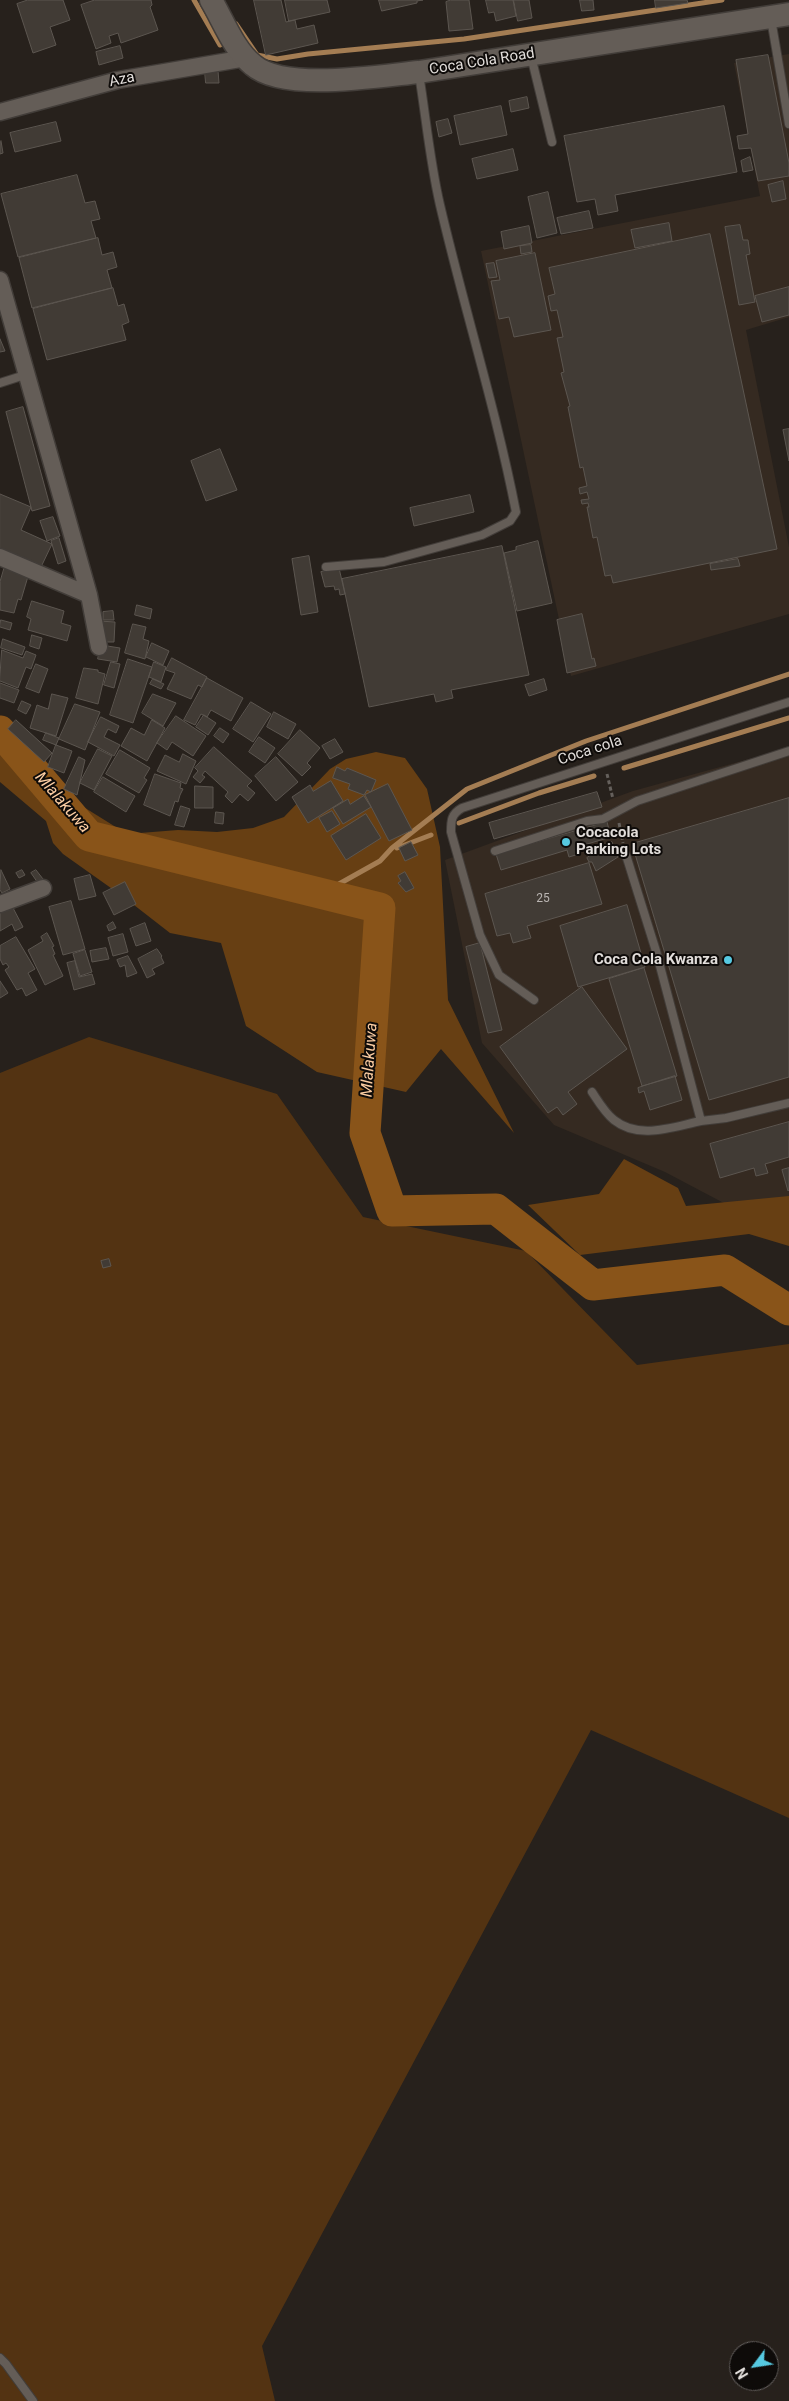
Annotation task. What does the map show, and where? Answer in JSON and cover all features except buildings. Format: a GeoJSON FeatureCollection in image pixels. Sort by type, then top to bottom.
{"type":"FeatureCollection","features":[{"type":"Feature","properties":{"kind":"main road","name":"Coca Cola Road"},"geometry":{"type":"LineString","coordinates":[[211,0],[246,58],[264,72],[279,78],[362,79],[419,72],[780,16]]}},
{"type":"Feature","properties":{"kind":"street","name":"Aza"},"geometry":{"type":"LineString","coordinates":[[0,112],[118,80],[246,58]]}},
{"type":"Feature","properties":{"kind":"street"},"geometry":{"type":"LineString","coordinates":[[0,280],[89,595],[98,647]]}},
{"type":"Feature","properties":{"kind":"street"},"geometry":{"type":"LineString","coordinates":[[0,557],[89,595]]}},
{"type":"Feature","properties":{"kind":"street"},"geometry":{"type":"LineString","coordinates":[[0,904],[43,888]]}},
{"type":"Feature","properties":{"kind":"lane"},"geometry":{"type":"LineString","coordinates":[[780,16],[789,124]]}},
{"type":"Feature","properties":{"kind":"lane"},"geometry":{"type":"LineString","coordinates":[[531,54],[552,142]]}},
{"type":"Feature","properties":{"kind":"lane"},"geometry":{"type":"LineString","coordinates":[[326,567],[384,562],[482,535],[510,522],[516,512],[440,205],[419,72]]}},
{"type":"Feature","properties":{"kind":"lane"},"geometry":{"type":"LineString","coordinates":[[0,383],[28,374]]}},
{"type":"Feature","properties":{"kind":"lane","name":"Coca cola"},"geometry":{"type":"LineString","coordinates":[[534,1000],[499,975],[480,935],[451,832],[451,820],[454,813],[462,808],[789,702]]}},
{"type":"Feature","properties":{"kind":"lane"},"geometry":{"type":"LineString","coordinates":[[495,851],[587,821],[603,819],[637,801],[789,751]]}},
{"type":"Feature","properties":{"kind":"lane"},"geometry":{"type":"LineString","coordinates":[[626,855],[656,950],[701,1121]]}},
{"type":"Feature","properties":{"kind":"lane"},"geometry":{"type":"LineString","coordinates":[[592,1092],[612,1119],[628,1129],[647,1131],[726,1118],[789,1103]]}},
{"type":"Feature","properties":{"kind":"lane"},"geometry":{"type":"LineString","coordinates":[[0,2358],[33,2401]]}},
{"type":"Feature","properties":{"kind":"shaded area"},"geometry":{"type":"Polygon","coordinates":[[[789,54],[789,317],[746,330],[789,547],[789,614],[571,676],[481,251],[760,196],[734,63],[789,54]]]}},
{"type":"Feature","properties":{"kind":"shaded area"},"geometry":{"type":"Polygon","coordinates":[[[0,723],[15,746],[47,778],[82,806],[127,834],[178,830],[217,832],[253,828],[284,817],[330,769],[346,759],[376,752],[405,758],[427,789],[440,847],[448,1000],[514,1133],[441,1049],[406,1092],[317,1072],[246,1026],[221,943],[170,933],[63,854],[53,843],[46,821],[0,782],[0,723]]]}},
{"type":"Feature","properties":{"kind":"shaded area","name":"Coca Cola Kwanza"},"geometry":{"type":"Polygon","coordinates":[[[789,748],[789,1204],[737,1210],[665,1172],[554,1125],[482,1043],[445,860],[633,791],[789,748]]]}},
{"type":"Feature","properties":{"kind":"shaded area"},"geometry":{"type":"Polygon","coordinates":[[[89,1037],[277,1094],[363,1217],[526,1251],[637,1365],[789,1344],[789,1818],[591,1730],[262,2346],[275,2401],[0,2401],[0,1073],[89,1037]]]}},
{"type":"Feature","properties":{"kind":"shaded area"},"geometry":{"type":"Polygon","coordinates":[[[624,1159],[678,1188],[686,1206],[789,1196],[789,1246],[749,1234],[580,1255],[528,1205],[599,1194],[624,1159]]]}},
{"type":"Feature","properties":{"kind":"waterway"},"geometry":{"type":"LineString","coordinates":[[194,0],[220,45]]}},
{"type":"Feature","properties":{"kind":"waterway"},"geometry":{"type":"LineString","coordinates":[[236,24],[257,55],[277,59],[308,54],[464,39],[722,0]]}},
{"type":"Feature","properties":{"kind":"waterway"},"geometry":{"type":"LineString","coordinates":[[321,894],[380,861],[392,848],[467,789],[586,741],[789,674]]}},
{"type":"Feature","properties":{"kind":"waterway"},"geometry":{"type":"LineString","coordinates":[[624,768],[789,718]]}},
{"type":"Feature","properties":{"kind":"waterway","name":"Mlalakuwa"},"geometry":{"type":"LineString","coordinates":[[0,731],[89,836],[380,908],[365,1133],[392,1211],[496,1209],[593,1285],[725,1270],[789,1310]]}},
{"type":"Feature","properties":{"kind":"waterway"},"geometry":{"type":"LineString","coordinates":[[459,823],[539,793],[594,776]]}},
{"type":"Feature","properties":{"kind":"waterway"},"geometry":{"type":"LineString","coordinates":[[397,848],[431,835]]}},
{"type":"Feature","properties":{"kind":"place","name":"Cocacola Parking Lots"},"geometry":{"type":"Point","coordinates":[566,842]}},
{"type":"Feature","properties":{"kind":"place","name":"Coca Cola Kwanza"},"geometry":{"type":"Point","coordinates":[728,960]}}]}
